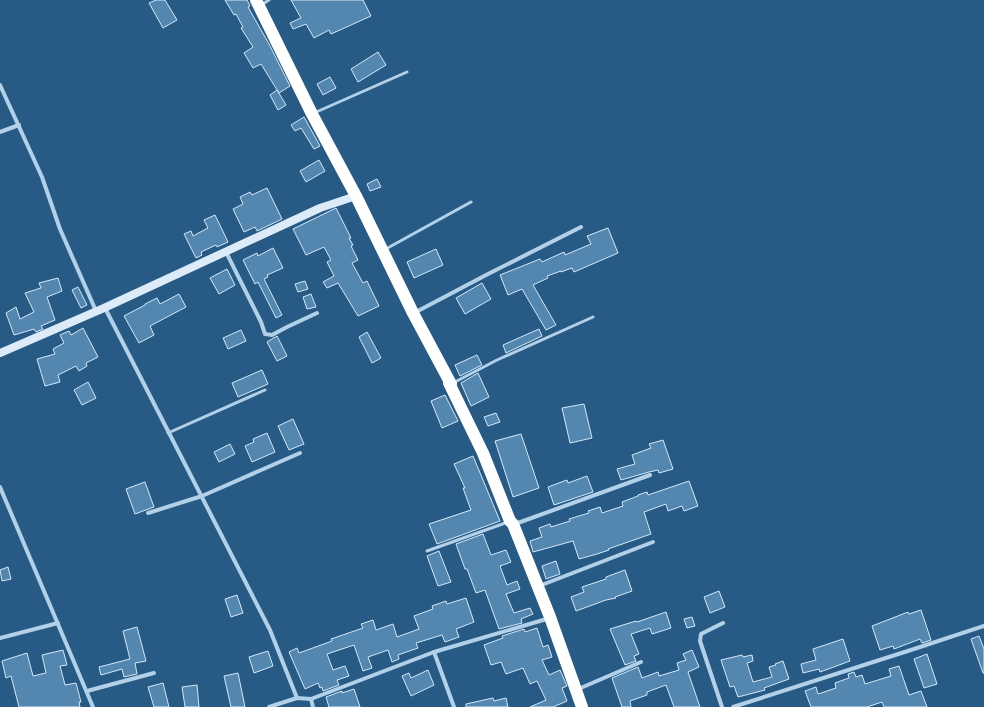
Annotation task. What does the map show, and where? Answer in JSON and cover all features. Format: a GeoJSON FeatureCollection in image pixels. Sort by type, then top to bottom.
{"type":"FeatureCollection","features":[{"type":"Feature","properties":{"kind":"highway"},"geometry":{"type":"LineString","coordinates":[[262,2],[312,114],[356,196],[413,313],[451,384],[450,383],[483,453],[550,617],[582,707]]}},
{"type":"Feature","properties":{"kind":"street"},"geometry":{"type":"LineString","coordinates":[[0,85],[42,177],[60,229],[96,311]]}},
{"type":"Feature","properties":{"kind":"street"},"geometry":{"type":"LineString","coordinates":[[0,132],[20,128]]}},
{"type":"Feature","properties":{"kind":"street"},"geometry":{"type":"LineString","coordinates":[[0,353],[104,308],[320,208],[356,196]]}},
{"type":"Feature","properties":{"kind":"street"},"geometry":{"type":"LineString","coordinates":[[413,313],[581,227]]}},
{"type":"Feature","properties":{"kind":"street"},"geometry":{"type":"LineString","coordinates":[[226,252],[261,322],[265,334],[272,335],[317,313]]}},
{"type":"Feature","properties":{"kind":"street"},"geometry":{"type":"LineString","coordinates":[[104,308],[270,630],[297,698]]}},
{"type":"Feature","properties":{"kind":"street"},"geometry":{"type":"LineString","coordinates":[[148,513],[202,496],[300,453]]}},
{"type":"Feature","properties":{"kind":"street"},"geometry":{"type":"LineString","coordinates":[[511,523],[650,474]]}},
{"type":"Feature","properties":{"kind":"street"},"geometry":{"type":"LineString","coordinates":[[0,487],[93,707]]}},
{"type":"Feature","properties":{"kind":"street"},"geometry":{"type":"LineString","coordinates":[[537,587],[653,542]]}},
{"type":"Feature","properties":{"kind":"street"},"geometry":{"type":"LineString","coordinates":[[269,707],[297,698],[311,699],[434,652],[550,617]]}},
{"type":"Feature","properties":{"kind":"street"},"geometry":{"type":"LineString","coordinates":[[0,638],[58,623]]}},
{"type":"Feature","properties":{"kind":"street"},"geometry":{"type":"LineString","coordinates":[[722,707],[700,641],[701,634],[723,623]]}},
{"type":"Feature","properties":{"kind":"street"},"geometry":{"type":"LineString","coordinates":[[733,707],[914,650],[984,626]]}},
{"type":"Feature","properties":{"kind":"street"},"geometry":{"type":"LineString","coordinates":[[434,652],[454,707]]}},
{"type":"Feature","properties":{"kind":"street"},"geometry":{"type":"LineString","coordinates":[[576,690],[641,662]]}},
{"type":"Feature","properties":{"kind":"street"},"geometry":{"type":"LineString","coordinates":[[87,692],[154,673]]}},
{"type":"Feature","properties":{"kind":"street"},"geometry":{"type":"LineString","coordinates":[[311,699],[313,707]]}},
{"type":"Feature","properties":{"kind":"lane"},"geometry":{"type":"LineString","coordinates":[[312,114],[408,72]]}},
{"type":"Feature","properties":{"kind":"lane"},"geometry":{"type":"LineString","coordinates":[[383,251],[471,202]]}},
{"type":"Feature","properties":{"kind":"lane"},"geometry":{"type":"LineString","coordinates":[[451,384],[497,360],[593,317]]}},
{"type":"Feature","properties":{"kind":"lane"},"geometry":{"type":"LineString","coordinates":[[168,433],[265,390]]}},
{"type":"Feature","properties":{"kind":"lane"},"geometry":{"type":"LineString","coordinates":[[426,551],[511,523]]}},
{"type":"Feature","properties":{"kind":"building"},"geometry":{"type":"Polygon","coordinates":[[[156,0],[165,0],[177,20],[163,28],[149,3],[156,0]]]}},
{"type":"Feature","properties":{"kind":"building"},"geometry":{"type":"Polygon","coordinates":[[[225,0],[247,0],[250,6],[248,7],[290,86],[279,93],[261,64],[253,68],[244,53],[253,47],[241,28],[243,27],[236,14],[234,15],[225,0]]]}},
{"type":"Feature","properties":{"kind":"building"},"geometry":{"type":"Polygon","coordinates":[[[291,0],[363,0],[371,16],[331,34],[329,30],[314,38],[306,24],[293,29],[290,23],[301,18],[291,0]]]}},
{"type":"Feature","properties":{"kind":"building"},"geometry":{"type":"Polygon","coordinates":[[[378,52],[386,65],[358,82],[351,69],[378,52]]]}},
{"type":"Feature","properties":{"kind":"building"},"geometry":{"type":"Polygon","coordinates":[[[330,77],[336,88],[323,95],[317,84],[330,77]]]}},
{"type":"Feature","properties":{"kind":"building"},"geometry":{"type":"Polygon","coordinates":[[[277,90],[286,105],[278,110],[270,95],[277,90]]]}},
{"type":"Feature","properties":{"kind":"building"},"geometry":{"type":"Polygon","coordinates":[[[304,117],[320,146],[314,149],[301,128],[295,131],[291,125],[304,117]]]}},
{"type":"Feature","properties":{"kind":"building"},"geometry":{"type":"Polygon","coordinates":[[[319,160],[325,171],[306,182],[300,171],[319,160]]]}},
{"type":"Feature","properties":{"kind":"building"},"geometry":{"type":"Polygon","coordinates":[[[377,179],[381,187],[370,191],[367,184],[377,179]]]}},
{"type":"Feature","properties":{"kind":"building"},"geometry":{"type":"Polygon","coordinates":[[[267,188],[282,219],[257,231],[255,227],[244,232],[233,209],[243,204],[240,197],[250,192],[252,195],[267,188]]]}},
{"type":"Feature","properties":{"kind":"building"},"geometry":{"type":"Polygon","coordinates":[[[336,208],[351,238],[349,238],[353,245],[351,246],[358,260],[352,263],[363,283],[367,281],[379,306],[358,316],[338,283],[327,288],[323,282],[334,276],[327,262],[331,260],[324,247],[306,255],[293,229],[336,208]]]}},
{"type":"Feature","properties":{"kind":"building"},"geometry":{"type":"Polygon","coordinates":[[[215,215],[228,242],[217,247],[216,245],[201,252],[202,255],[196,258],[184,234],[191,231],[193,236],[208,228],[204,220],[215,215]]]}},
{"type":"Feature","properties":{"kind":"building"},"geometry":{"type":"Polygon","coordinates":[[[608,228],[618,253],[574,272],[572,268],[547,276],[548,278],[533,285],[556,325],[546,330],[522,289],[508,295],[500,275],[540,259],[542,262],[564,252],[565,255],[591,244],[587,236],[608,228]]]}},
{"type":"Feature","properties":{"kind":"building"},"geometry":{"type":"Polygon","coordinates":[[[273,248],[283,268],[267,275],[268,277],[264,279],[282,315],[276,318],[258,282],[255,284],[243,260],[257,253],[258,256],[273,248]]]}},
{"type":"Feature","properties":{"kind":"building"},"geometry":{"type":"Polygon","coordinates":[[[436,249],[443,265],[414,278],[407,262],[436,249]]]}},
{"type":"Feature","properties":{"kind":"building"},"geometry":{"type":"Polygon","coordinates":[[[227,269],[235,285],[219,294],[210,278],[227,269]]]}},
{"type":"Feature","properties":{"kind":"building"},"geometry":{"type":"Polygon","coordinates":[[[58,278],[62,291],[47,297],[55,320],[41,326],[43,329],[36,332],[34,329],[14,335],[6,313],[16,307],[20,319],[34,312],[25,293],[41,288],[39,283],[58,278]]]}},
{"type":"Feature","properties":{"kind":"building"},"geometry":{"type":"Polygon","coordinates":[[[305,281],[308,289],[298,292],[295,284],[305,281]]]}},
{"type":"Feature","properties":{"kind":"building"},"geometry":{"type":"Polygon","coordinates":[[[482,283],[491,299],[465,314],[456,298],[482,283]]]}},
{"type":"Feature","properties":{"kind":"building"},"geometry":{"type":"Polygon","coordinates":[[[78,287],[87,305],[81,308],[72,290],[78,287]]]}},
{"type":"Feature","properties":{"kind":"building"},"geometry":{"type":"Polygon","coordinates":[[[179,294],[186,307],[150,326],[154,335],[139,343],[124,316],[157,298],[160,304],[179,294]]]}},
{"type":"Feature","properties":{"kind":"building"},"geometry":{"type":"Polygon","coordinates":[[[311,294],[316,307],[307,309],[303,297],[311,294]]]}},
{"type":"Feature","properties":{"kind":"building"},"geometry":{"type":"Polygon","coordinates":[[[83,328],[98,357],[86,363],[87,366],[79,371],[76,366],[58,375],[60,382],[45,386],[37,359],[55,354],[53,349],[64,343],[60,335],[69,331],[71,335],[83,328]]]}},
{"type":"Feature","properties":{"kind":"building"},"geometry":{"type":"Polygon","coordinates":[[[539,329],[542,336],[506,353],[503,345],[539,329]]]}},
{"type":"Feature","properties":{"kind":"building"},"geometry":{"type":"Polygon","coordinates":[[[241,330],[246,341],[228,349],[223,338],[241,330]]]}},
{"type":"Feature","properties":{"kind":"building"},"geometry":{"type":"Polygon","coordinates":[[[367,332],[381,358],[372,363],[359,337],[367,332]]]}},
{"type":"Feature","properties":{"kind":"building"},"geometry":{"type":"Polygon","coordinates":[[[277,336],[287,356],[277,361],[267,342],[277,336]]]}},
{"type":"Feature","properties":{"kind":"building"},"geometry":{"type":"Polygon","coordinates":[[[477,355],[482,365],[460,376],[455,365],[477,355]]]}},
{"type":"Feature","properties":{"kind":"building"},"geometry":{"type":"Polygon","coordinates":[[[262,370],[268,384],[238,397],[232,383],[262,370]]]}},
{"type":"Feature","properties":{"kind":"building"},"geometry":{"type":"Polygon","coordinates":[[[478,373],[489,397],[471,406],[461,383],[478,373]]]}},
{"type":"Feature","properties":{"kind":"building"},"geometry":{"type":"Polygon","coordinates":[[[88,382],[96,398],[82,405],[74,390],[88,382]]]}},
{"type":"Feature","properties":{"kind":"building"},"geometry":{"type":"Polygon","coordinates":[[[445,395],[458,421],[442,428],[431,401],[445,395]]]}},
{"type":"Feature","properties":{"kind":"building"},"geometry":{"type":"Polygon","coordinates":[[[584,404],[592,438],[570,443],[562,408],[584,404]]]}},
{"type":"Feature","properties":{"kind":"building"},"geometry":{"type":"Polygon","coordinates":[[[496,413],[500,422],[488,426],[484,417],[496,413]]]}},
{"type":"Feature","properties":{"kind":"building"},"geometry":{"type":"Polygon","coordinates":[[[293,419],[304,444],[289,450],[278,426],[293,419]]]}},
{"type":"Feature","properties":{"kind":"building"},"geometry":{"type":"Polygon","coordinates":[[[267,433],[275,452],[252,462],[245,446],[254,442],[253,439],[267,433]]]}},
{"type":"Feature","properties":{"kind":"building"},"geometry":{"type":"Polygon","coordinates":[[[521,434],[539,488],[513,497],[495,441],[521,434]]]}},
{"type":"Feature","properties":{"kind":"building"},"geometry":{"type":"Polygon","coordinates":[[[663,440],[673,469],[659,473],[658,470],[621,480],[617,469],[635,464],[632,455],[651,448],[649,444],[663,440]]]}},
{"type":"Feature","properties":{"kind":"building"},"geometry":{"type":"Polygon","coordinates":[[[230,444],[235,454],[219,462],[214,452],[230,444]]]}},
{"type":"Feature","properties":{"kind":"building"},"geometry":{"type":"Polygon","coordinates":[[[473,456],[500,521],[437,544],[429,524],[471,510],[463,488],[465,488],[454,464],[473,456]]]}},
{"type":"Feature","properties":{"kind":"building"},"geometry":{"type":"Polygon","coordinates":[[[587,476],[593,492],[554,505],[548,487],[567,480],[568,483],[587,476]]]}},
{"type":"Feature","properties":{"kind":"building"},"geometry":{"type":"Polygon","coordinates":[[[689,481],[698,506],[684,511],[682,506],[668,511],[666,504],[644,512],[651,534],[608,549],[609,550],[579,559],[573,541],[533,552],[530,541],[542,537],[539,528],[550,524],[551,527],[570,521],[569,519],[589,513],[588,511],[600,507],[602,513],[623,506],[622,502],[638,495],[647,492],[648,495],[689,481]]]}},
{"type":"Feature","properties":{"kind":"building"},"geometry":{"type":"Polygon","coordinates":[[[145,482],[154,507],[135,514],[126,489],[145,482]]]}},
{"type":"Feature","properties":{"kind":"building"},"geometry":{"type":"Polygon","coordinates":[[[483,534],[491,555],[506,550],[511,562],[500,566],[507,585],[517,581],[520,589],[506,594],[514,613],[530,608],[533,614],[521,619],[522,623],[499,629],[485,590],[476,593],[467,569],[465,569],[456,544],[483,534]]]}},
{"type":"Feature","properties":{"kind":"building"},"geometry":{"type":"Polygon","coordinates":[[[439,551],[451,582],[438,586],[427,556],[439,551]]]}},
{"type":"Feature","properties":{"kind":"building"},"geometry":{"type":"Polygon","coordinates":[[[556,561],[560,574],[546,579],[542,566],[556,561]]]}},
{"type":"Feature","properties":{"kind":"building"},"geometry":{"type":"Polygon","coordinates":[[[8,567],[11,579],[2,581],[0,570],[8,567]]]}},
{"type":"Feature","properties":{"kind":"building"},"geometry":{"type":"Polygon","coordinates":[[[625,570],[632,591],[615,597],[616,598],[576,611],[571,597],[584,592],[582,587],[606,579],[606,577],[625,570]]]}},
{"type":"Feature","properties":{"kind":"building"},"geometry":{"type":"Polygon","coordinates":[[[719,591],[725,607],[710,613],[704,597],[719,591]]]}},
{"type":"Feature","properties":{"kind":"building"},"geometry":{"type":"Polygon","coordinates":[[[237,595],[243,613],[231,617],[225,599],[237,595]]]}},
{"type":"Feature","properties":{"kind":"building"},"geometry":{"type":"Polygon","coordinates":[[[466,598],[474,622],[456,629],[459,637],[445,642],[442,635],[416,643],[418,648],[398,655],[399,659],[392,662],[388,650],[368,657],[372,668],[363,671],[354,645],[327,654],[333,670],[345,666],[349,676],[337,680],[339,685],[323,691],[322,687],[320,688],[318,683],[305,689],[289,652],[297,648],[299,653],[332,641],[331,639],[363,628],[361,624],[373,620],[376,630],[393,624],[397,637],[419,629],[414,616],[433,609],[432,606],[446,601],[447,604],[466,598]]]}},
{"type":"Feature","properties":{"kind":"building"},"geometry":{"type":"Polygon","coordinates":[[[921,610],[931,640],[922,643],[920,639],[894,649],[893,646],[880,650],[872,626],[908,612],[909,614],[921,610]]]}},
{"type":"Feature","properties":{"kind":"building"},"geometry":{"type":"Polygon","coordinates":[[[666,612],[671,628],[652,634],[650,628],[631,634],[639,654],[634,656],[636,661],[625,665],[610,629],[666,612]]]}},
{"type":"Feature","properties":{"kind":"building"},"geometry":{"type":"Polygon","coordinates":[[[692,617],[695,626],[687,628],[684,619],[692,617]]]}},
{"type":"Feature","properties":{"kind":"building"},"geometry":{"type":"Polygon","coordinates":[[[137,627],[146,661],[135,663],[137,674],[124,677],[122,669],[101,675],[99,667],[130,659],[123,631],[137,627]]]}},
{"type":"Feature","properties":{"kind":"building"},"geometry":{"type":"Polygon","coordinates":[[[537,628],[543,647],[548,645],[552,657],[542,660],[549,675],[560,670],[567,686],[562,688],[567,701],[553,707],[530,707],[546,700],[537,681],[530,684],[523,668],[506,674],[501,662],[491,665],[484,645],[503,638],[502,636],[524,629],[525,632],[537,628]]]}},
{"type":"Feature","properties":{"kind":"building"},"geometry":{"type":"Polygon","coordinates":[[[979,636],[984,649],[984,673],[971,639],[979,636]]]}},
{"type":"Feature","properties":{"kind":"building"},"geometry":{"type":"Polygon","coordinates":[[[843,639],[850,661],[820,672],[819,669],[803,673],[801,664],[816,660],[813,649],[843,639]]]}},
{"type":"Feature","properties":{"kind":"building"},"geometry":{"type":"Polygon","coordinates":[[[63,650],[67,665],[60,666],[65,685],[76,683],[81,702],[79,702],[80,707],[19,707],[11,676],[6,678],[2,661],[27,653],[33,676],[46,673],[42,655],[63,650]]]}},
{"type":"Feature","properties":{"kind":"building"},"geometry":{"type":"Polygon","coordinates":[[[692,650],[699,667],[688,672],[700,707],[674,707],[666,685],[647,692],[647,695],[630,701],[631,707],[622,707],[612,678],[638,667],[642,678],[658,672],[659,676],[679,670],[677,663],[686,660],[683,654],[692,650]]]}},
{"type":"Feature","properties":{"kind":"building"},"geometry":{"type":"Polygon","coordinates":[[[268,651],[273,666],[254,673],[249,657],[268,651]]]}},
{"type":"Feature","properties":{"kind":"building"},"geometry":{"type":"Polygon","coordinates":[[[927,654],[937,684],[924,688],[914,659],[927,654]]]}},
{"type":"Feature","properties":{"kind":"building"},"geometry":{"type":"Polygon","coordinates":[[[742,655],[743,657],[752,655],[753,661],[747,663],[753,682],[772,677],[769,667],[783,661],[789,679],[764,688],[765,690],[738,697],[734,686],[730,687],[721,660],[742,655]]]}},
{"type":"Feature","properties":{"kind":"building"},"geometry":{"type":"Polygon","coordinates":[[[899,666],[909,695],[921,691],[927,707],[884,707],[882,702],[867,707],[811,707],[805,691],[816,687],[818,694],[836,688],[835,683],[849,678],[848,674],[854,672],[856,677],[862,675],[865,684],[891,676],[889,669],[899,666]]]}},
{"type":"Feature","properties":{"kind":"building"},"geometry":{"type":"Polygon","coordinates":[[[428,670],[434,685],[411,696],[402,676],[409,673],[411,678],[428,670]]]}},
{"type":"Feature","properties":{"kind":"building"},"geometry":{"type":"Polygon","coordinates":[[[238,673],[245,707],[231,707],[224,676],[238,673]]]}},
{"type":"Feature","properties":{"kind":"building"},"geometry":{"type":"Polygon","coordinates":[[[163,683],[169,707],[154,707],[148,687],[163,683]]]}},
{"type":"Feature","properties":{"kind":"building"},"geometry":{"type":"Polygon","coordinates":[[[197,685],[199,707],[185,707],[182,687],[197,685]]]}},
{"type":"Feature","properties":{"kind":"building"},"geometry":{"type":"Polygon","coordinates":[[[354,689],[360,707],[329,707],[326,697],[342,691],[342,693],[354,689]]]}},
{"type":"Feature","properties":{"kind":"building"},"geometry":{"type":"Polygon","coordinates":[[[493,698],[494,701],[506,698],[508,707],[466,707],[466,704],[493,698]]]}}]}
